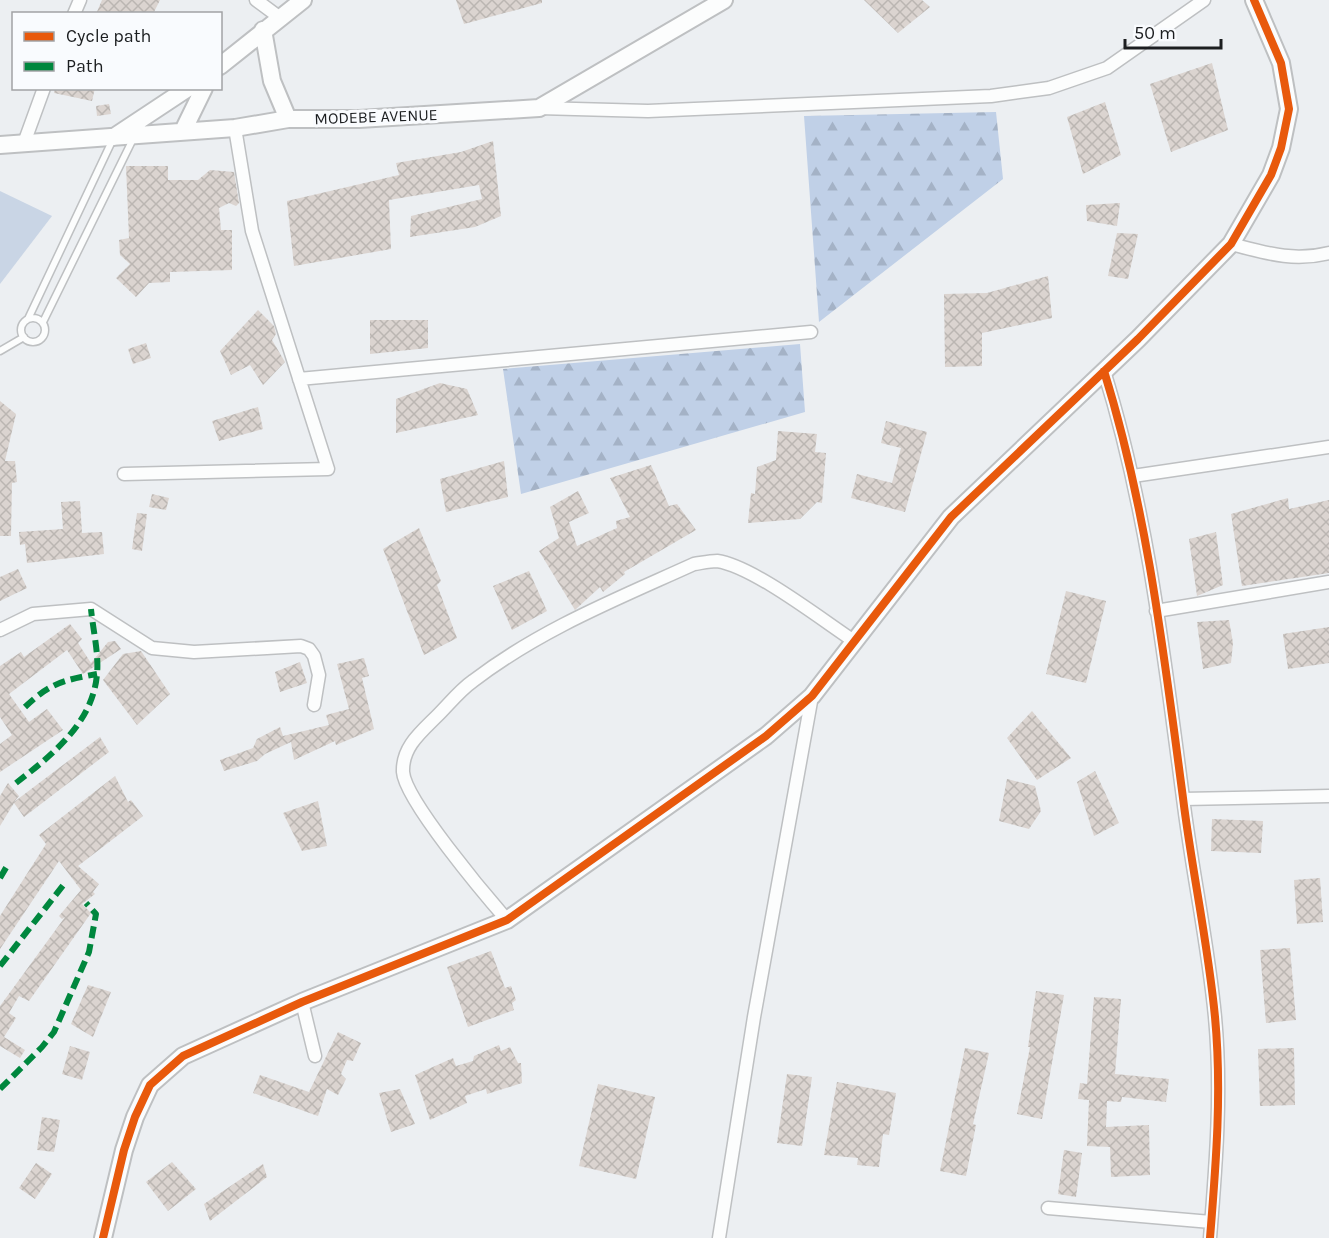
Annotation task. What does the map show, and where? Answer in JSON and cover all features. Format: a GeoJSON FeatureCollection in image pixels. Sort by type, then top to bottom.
{"type":"FeatureCollection","features":[{"type":"Feature","properties":{"kind":"street"},"geometry":{"type":"LineString","coordinates":[[256,0],[279,17]]}},
{"type":"Feature","properties":{"kind":"street"},"geometry":{"type":"LineString","coordinates":[[222,64],[303,0]]}},
{"type":"Feature","properties":{"kind":"street","name":"MODEBE AVENUE"},"geometry":{"type":"LineString","coordinates":[[0,145],[235,128],[288,119],[359,119],[539,108],[724,0]]}},
{"type":"Feature","properties":{"kind":"street"},"geometry":{"type":"LineString","coordinates":[[539,108],[648,111],[991,96],[1049,88],[1107,68],[1204,0]]}},
{"type":"Feature","properties":{"kind":"street"},"geometry":{"type":"LineString","coordinates":[[103,1238],[124,1150],[150,1085],[183,1056],[302,1002],[507,920],[766,736],[812,696],[951,517],[1104,371],[1231,244],[1271,175],[1281,148],[1289,109],[1281,63],[1254,0]]}},
{"type":"Feature","properties":{"kind":"street"},"geometry":{"type":"LineString","coordinates":[[263,30],[272,81],[288,119]]}},
{"type":"Feature","properties":{"kind":"street"},"geometry":{"type":"LineString","coordinates":[[24,143],[43,90]]}},
{"type":"Feature","properties":{"kind":"street"},"geometry":{"type":"LineString","coordinates":[[113,138],[185,90]]}},
{"type":"Feature","properties":{"kind":"street"},"geometry":{"type":"LineString","coordinates":[[183,131],[203,90]]}},
{"type":"Feature","properties":{"kind":"street"},"geometry":{"type":"LineString","coordinates":[[124,474],[328,469],[252,231],[235,128]]}},
{"type":"Feature","properties":{"kind":"street"},"geometry":{"type":"LineString","coordinates":[[1231,244],[1279,257],[1307,258],[1329,253]]}},
{"type":"Feature","properties":{"kind":"street"},"geometry":{"type":"LineString","coordinates":[[299,379],[811,332]]}},
{"type":"Feature","properties":{"kind":"street"},"geometry":{"type":"LineString","coordinates":[[1104,371],[1133,476],[1156,611],[1215,1017],[1220,1133],[1210,1238]]}},
{"type":"Feature","properties":{"kind":"street"},"geometry":{"type":"LineString","coordinates":[[1133,476],[1329,447]]}},
{"type":"Feature","properties":{"kind":"street"},"geometry":{"type":"LineString","coordinates":[[507,920],[455,858],[408,789],[403,772],[405,754],[414,739],[471,681],[557,625],[694,564],[715,561],[733,566],[781,592],[854,641]]}},
{"type":"Feature","properties":{"kind":"street"},"geometry":{"type":"LineString","coordinates":[[1156,611],[1329,582]]}},
{"type":"Feature","properties":{"kind":"street"},"geometry":{"type":"LineString","coordinates":[[0,630],[33,614],[91,609],[152,648],[194,652],[301,646],[309,649],[318,665],[314,705]]}},
{"type":"Feature","properties":{"kind":"street"},"geometry":{"type":"LineString","coordinates":[[719,1238],[756,1005],[812,696]]}},
{"type":"Feature","properties":{"kind":"street"},"geometry":{"type":"LineString","coordinates":[[1183,800],[1329,795]]}},
{"type":"Feature","properties":{"kind":"street"},"geometry":{"type":"LineString","coordinates":[[302,1002],[315,1056]]}},
{"type":"Feature","properties":{"kind":"street"},"geometry":{"type":"LineString","coordinates":[[1048,1208],[1211,1222]]}},
{"type":"Feature","properties":{"kind":"lane"},"geometry":{"type":"LineString","coordinates":[[113,138],[28,319],[22,327],[24,337],[33,342],[45,332],[43,322],[135,136]]}},
{"type":"Feature","properties":{"kind":"lane"},"geometry":{"type":"LineString","coordinates":[[28,319],[38,319],[43,322]]}},
{"type":"Feature","properties":{"kind":"lane"},"geometry":{"type":"LineString","coordinates":[[0,351],[24,337]]}},
{"type":"Feature","properties":{"kind":"green space"},"geometry":{"type":"Polygon","coordinates":[[[996,112],[1003,179],[819,322],[804,116],[996,112]]]}},
{"type":"Feature","properties":{"kind":"green space"},"geometry":{"type":"Polygon","coordinates":[[[800,344],[805,412],[521,494],[503,369],[800,344]]]}},
{"type":"Feature","properties":{"kind":"shaded area"},"geometry":{"type":"Polygon","coordinates":[[[0,191],[52,216],[0,284],[0,191]]]}},
{"type":"Feature","properties":{"kind":"building"},"geometry":{"type":"Polygon","coordinates":[[[102,0],[160,0],[154,12],[97,12],[102,0]]]}},
{"type":"Feature","properties":{"kind":"building"},"geometry":{"type":"Polygon","coordinates":[[[456,0],[542,0],[542,3],[464,24],[456,0]]]}},
{"type":"Feature","properties":{"kind":"building"},"geometry":{"type":"Polygon","coordinates":[[[864,0],[922,0],[930,7],[898,33],[864,0]]]}},
{"type":"Feature","properties":{"kind":"building"},"geometry":{"type":"Polygon","coordinates":[[[1212,63],[1228,130],[1171,152],[1150,84],[1212,63]]]}},
{"type":"Feature","properties":{"kind":"building"},"geometry":{"type":"Polygon","coordinates":[[[55,90],[95,90],[92,101],[54,93],[55,90]]]}},
{"type":"Feature","properties":{"kind":"building"},"geometry":{"type":"Polygon","coordinates":[[[1105,102],[1121,155],[1083,174],[1067,117],[1105,102]]]}},
{"type":"Feature","properties":{"kind":"building"},"geometry":{"type":"Polygon","coordinates":[[[109,104],[111,114],[97,116],[96,106],[109,104]]]}},
{"type":"Feature","properties":{"kind":"building"},"geometry":{"type":"Polygon","coordinates":[[[493,141],[501,216],[475,227],[410,237],[411,216],[482,199],[479,185],[389,200],[391,249],[294,266],[287,201],[399,175],[396,163],[461,152],[493,141]]]}},
{"type":"Feature","properties":{"kind":"building"},"geometry":{"type":"Polygon","coordinates":[[[126,166],[168,166],[168,180],[198,180],[210,170],[234,172],[239,203],[236,206],[229,203],[219,208],[221,230],[232,230],[232,270],[170,272],[170,282],[149,283],[136,297],[116,278],[130,264],[120,255],[119,240],[129,238],[126,166]]]}},
{"type":"Feature","properties":{"kind":"building"},"geometry":{"type":"Polygon","coordinates":[[[1120,203],[1117,226],[1087,221],[1086,205],[1120,203]]]}},
{"type":"Feature","properties":{"kind":"building"},"geometry":{"type":"Polygon","coordinates":[[[1117,233],[1138,234],[1128,279],[1108,276],[1117,233]]]}},
{"type":"Feature","properties":{"kind":"building"},"geometry":{"type":"Polygon","coordinates":[[[1048,276],[1052,318],[982,333],[982,366],[945,367],[944,294],[987,293],[1048,276]]]}},
{"type":"Feature","properties":{"kind":"building"},"geometry":{"type":"Polygon","coordinates":[[[258,310],[274,326],[276,334],[272,340],[285,362],[263,385],[250,365],[231,375],[220,351],[258,310]]]}},
{"type":"Feature","properties":{"kind":"building"},"geometry":{"type":"Polygon","coordinates":[[[370,320],[428,320],[428,348],[370,354],[370,320]]]}},
{"type":"Feature","properties":{"kind":"building"},"geometry":{"type":"Polygon","coordinates":[[[146,343],[151,358],[133,364],[128,349],[146,343]]]}},
{"type":"Feature","properties":{"kind":"building"},"geometry":{"type":"Polygon","coordinates":[[[440,383],[467,389],[478,415],[396,433],[396,399],[440,383]]]}},
{"type":"Feature","properties":{"kind":"building"},"geometry":{"type":"Polygon","coordinates":[[[0,401],[16,414],[5,461],[15,461],[17,482],[12,483],[11,536],[0,536],[0,401]]]}},
{"type":"Feature","properties":{"kind":"building"},"geometry":{"type":"Polygon","coordinates":[[[258,407],[263,429],[219,441],[212,421],[258,407]]]}},
{"type":"Feature","properties":{"kind":"building"},"geometry":{"type":"Polygon","coordinates":[[[886,421],[927,432],[905,512],[851,498],[857,474],[892,483],[901,448],[881,443],[886,421]]]}},
{"type":"Feature","properties":{"kind":"building"},"geometry":{"type":"Polygon","coordinates":[[[778,431],[817,434],[815,452],[826,453],[822,503],[817,502],[800,519],[748,523],[751,493],[755,494],[757,467],[776,460],[778,431]]]}},
{"type":"Feature","properties":{"kind":"building"},"geometry":{"type":"Polygon","coordinates":[[[504,461],[508,497],[446,512],[440,479],[504,461]]]}},
{"type":"Feature","properties":{"kind":"building"},"geometry":{"type":"Polygon","coordinates":[[[651,465],[669,506],[677,504],[696,530],[624,572],[625,574],[603,592],[600,587],[575,610],[539,551],[559,538],[550,507],[578,491],[589,513],[569,522],[577,546],[617,528],[616,521],[630,517],[610,478],[651,465]]]}},
{"type":"Feature","properties":{"kind":"building"},"geometry":{"type":"Polygon","coordinates":[[[152,494],[169,498],[166,510],[149,507],[152,494]]]}},
{"type":"Feature","properties":{"kind":"building"},"geometry":{"type":"Polygon","coordinates":[[[1288,498],[1289,509],[1329,500],[1329,573],[1242,586],[1231,514],[1288,498]]]}},
{"type":"Feature","properties":{"kind":"building"},"geometry":{"type":"Polygon","coordinates":[[[80,501],[82,533],[102,532],[104,554],[27,563],[25,544],[20,545],[19,532],[63,529],[61,502],[80,501]]]}},
{"type":"Feature","properties":{"kind":"building"},"geometry":{"type":"Polygon","coordinates":[[[137,513],[147,514],[142,551],[132,549],[137,513]]]}},
{"type":"Feature","properties":{"kind":"building"},"geometry":{"type":"Polygon","coordinates":[[[419,528],[441,581],[437,585],[457,638],[424,655],[383,549],[419,528]]]}},
{"type":"Feature","properties":{"kind":"building"},"geometry":{"type":"Polygon","coordinates":[[[1216,532],[1223,585],[1197,596],[1189,539],[1216,532]]]}},
{"type":"Feature","properties":{"kind":"building"},"geometry":{"type":"Polygon","coordinates":[[[18,569],[27,588],[0,601],[0,577],[18,569]]]}},
{"type":"Feature","properties":{"kind":"building"},"geometry":{"type":"Polygon","coordinates":[[[529,571],[547,611],[512,630],[493,586],[529,571]]]}},
{"type":"Feature","properties":{"kind":"building"},"geometry":{"type":"Polygon","coordinates":[[[1066,591],[1106,601],[1086,683],[1046,674],[1066,591]]]}},
{"type":"Feature","properties":{"kind":"building"},"geometry":{"type":"Polygon","coordinates":[[[1229,620],[1233,643],[1231,663],[1203,669],[1197,622],[1229,620]]]}},
{"type":"Feature","properties":{"kind":"building"},"geometry":{"type":"Polygon","coordinates":[[[70,624],[82,639],[78,643],[91,663],[108,642],[115,641],[121,649],[83,674],[67,650],[9,694],[29,722],[47,709],[63,730],[0,772],[0,744],[12,735],[0,717],[0,666],[21,652],[24,657],[70,624]]]}},
{"type":"Feature","properties":{"kind":"building"},"geometry":{"type":"Polygon","coordinates":[[[1329,627],[1329,663],[1288,669],[1283,634],[1329,627]]]}},
{"type":"Feature","properties":{"kind":"building"},"geometry":{"type":"Polygon","coordinates":[[[141,651],[170,694],[137,725],[103,680],[123,654],[141,651]]]}},
{"type":"Feature","properties":{"kind":"building"},"geometry":{"type":"Polygon","coordinates":[[[364,658],[369,676],[362,678],[374,729],[336,745],[335,741],[294,760],[291,742],[265,754],[257,761],[224,771],[220,760],[253,748],[257,739],[280,727],[283,736],[329,725],[326,715],[349,709],[337,664],[364,658]]]}},
{"type":"Feature","properties":{"kind":"building"},"geometry":{"type":"Polygon","coordinates":[[[300,662],[307,683],[280,692],[275,672],[300,662]]]}},
{"type":"Feature","properties":{"kind":"building"},"geometry":{"type":"Polygon","coordinates":[[[1032,711],[1071,758],[1037,780],[1007,738],[1032,711]]]}},
{"type":"Feature","properties":{"kind":"building"},"geometry":{"type":"Polygon","coordinates":[[[100,737],[109,752],[24,817],[14,803],[0,826],[0,796],[8,783],[19,796],[14,802],[100,737]]]}},
{"type":"Feature","properties":{"kind":"building"},"geometry":{"type":"Polygon","coordinates":[[[1095,771],[1119,823],[1094,836],[1077,782],[1095,771]]]}},
{"type":"Feature","properties":{"kind":"building"},"geometry":{"type":"Polygon","coordinates":[[[115,776],[128,802],[131,800],[143,816],[78,866],[99,884],[93,892],[95,894],[82,904],[91,913],[29,1001],[19,996],[9,1013],[16,1018],[4,1037],[25,1050],[20,1058],[0,1046],[0,1006],[65,917],[62,919],[59,916],[81,890],[59,861],[0,949],[0,916],[46,844],[39,835],[115,776]]]}},
{"type":"Feature","properties":{"kind":"building"},"geometry":{"type":"Polygon","coordinates":[[[1007,779],[1035,786],[1041,811],[1029,829],[999,821],[1007,779]]]}},
{"type":"Feature","properties":{"kind":"building"},"geometry":{"type":"Polygon","coordinates":[[[318,801],[327,846],[302,851],[283,813],[318,801]]]}},
{"type":"Feature","properties":{"kind":"building"},"geometry":{"type":"Polygon","coordinates":[[[1212,819],[1263,821],[1261,853],[1211,851],[1212,819]]]}},
{"type":"Feature","properties":{"kind":"building"},"geometry":{"type":"Polygon","coordinates":[[[1320,878],[1323,922],[1297,924],[1294,880],[1320,878]]]}},
{"type":"Feature","properties":{"kind":"building"},"geometry":{"type":"Polygon","coordinates":[[[1290,948],[1296,1020],[1266,1023],[1260,950],[1290,948]]]}},
{"type":"Feature","properties":{"kind":"building"},"geometry":{"type":"Polygon","coordinates":[[[491,951],[505,988],[511,986],[516,1000],[512,1003],[514,1010],[468,1027],[447,967],[491,951]]]}},
{"type":"Feature","properties":{"kind":"building"},"geometry":{"type":"Polygon","coordinates":[[[88,985],[111,992],[93,1037],[71,1024],[88,985]]]}},
{"type":"Feature","properties":{"kind":"building"},"geometry":{"type":"Polygon","coordinates":[[[1036,991],[1064,995],[1042,1119],[1017,1114],[1030,1047],[1028,1047],[1036,991]]]}},
{"type":"Feature","properties":{"kind":"building"},"geometry":{"type":"Polygon","coordinates":[[[1094,997],[1121,999],[1115,1074],[1169,1079],[1166,1102],[1122,1097],[1121,1102],[1107,1101],[1106,1127],[1149,1125],[1150,1175],[1111,1177],[1110,1147],[1087,1146],[1089,1100],[1078,1099],[1080,1083],[1087,1084],[1094,997]]]}},
{"type":"Feature","properties":{"kind":"building"},"geometry":{"type":"Polygon","coordinates":[[[338,1032],[361,1043],[353,1061],[347,1060],[341,1074],[346,1079],[338,1095],[327,1089],[318,1116],[253,1093],[260,1075],[309,1092],[338,1032]]]}},
{"type":"Feature","properties":{"kind":"building"},"geometry":{"type":"Polygon","coordinates":[[[499,1045],[501,1051],[510,1047],[518,1063],[521,1063],[522,1083],[487,1094],[486,1089],[465,1096],[467,1103],[430,1120],[415,1075],[453,1058],[456,1066],[473,1061],[474,1056],[499,1045]]]}},
{"type":"Feature","properties":{"kind":"building"},"geometry":{"type":"Polygon","coordinates":[[[70,1046],[90,1052],[82,1080],[62,1074],[70,1046]]]}},
{"type":"Feature","properties":{"kind":"building"},"geometry":{"type":"Polygon","coordinates":[[[965,1048],[989,1053],[973,1124],[976,1125],[966,1176],[940,1171],[965,1048]]]}},
{"type":"Feature","properties":{"kind":"building"},"geometry":{"type":"Polygon","coordinates":[[[1294,1048],[1295,1105],[1260,1106],[1258,1049],[1294,1048]]]}},
{"type":"Feature","properties":{"kind":"building"},"geometry":{"type":"Polygon","coordinates":[[[787,1074],[812,1077],[802,1146],[777,1143],[787,1074]]]}},
{"type":"Feature","properties":{"kind":"building"},"geometry":{"type":"Polygon","coordinates":[[[837,1082],[896,1093],[889,1135],[883,1134],[879,1167],[857,1165],[858,1158],[824,1155],[837,1082]]]}},
{"type":"Feature","properties":{"kind":"building"},"geometry":{"type":"Polygon","coordinates":[[[598,1084],[655,1097],[636,1179],[579,1166],[598,1084]]]}},
{"type":"Feature","properties":{"kind":"building"},"geometry":{"type":"Polygon","coordinates":[[[400,1089],[415,1124],[391,1132],[379,1093],[400,1089]]]}},
{"type":"Feature","properties":{"kind":"building"},"geometry":{"type":"Polygon","coordinates":[[[42,1117],[60,1120],[54,1152],[37,1150],[42,1117]]]}},
{"type":"Feature","properties":{"kind":"building"},"geometry":{"type":"Polygon","coordinates":[[[1064,1150],[1082,1153],[1076,1197],[1058,1194],[1064,1150]]]}},
{"type":"Feature","properties":{"kind":"building"},"geometry":{"type":"Polygon","coordinates":[[[172,1162],[196,1189],[168,1211],[146,1182],[172,1162]]]}},
{"type":"Feature","properties":{"kind":"building"},"geometry":{"type":"Polygon","coordinates":[[[36,1163],[52,1174],[35,1199],[19,1188],[36,1163]]]}},
{"type":"Feature","properties":{"kind":"building"},"geometry":{"type":"Polygon","coordinates":[[[263,1164],[267,1177],[210,1221],[204,1204],[263,1164]]]}},
{"type":"Feature","properties":{"kind":"marked path"},"geometry":{"type":"LineString","coordinates":[[16,783],[56,749],[79,723],[88,708],[97,674],[97,650],[91,609]]}},
{"type":"Feature","properties":{"kind":"marked path"},"geometry":{"type":"LineString","coordinates":[[25,707],[58,684],[97,674]]}},
{"type":"Feature","properties":{"kind":"marked path"},"geometry":{"type":"LineString","coordinates":[[0,878],[7,866]]}},
{"type":"Feature","properties":{"kind":"marked path"},"geometry":{"type":"LineString","coordinates":[[0,966],[65,883]]}},
{"type":"Feature","properties":{"kind":"marked path"},"geometry":{"type":"LineString","coordinates":[[0,1089],[54,1032],[89,952],[96,914],[86,903]]}},
{"type":"Feature","properties":{"kind":"cycle path"},"geometry":{"type":"LineString","coordinates":[[103,1238],[124,1150],[135,1117],[150,1085],[183,1056],[302,1002],[507,920],[766,736],[812,696],[951,517],[1138,339],[1231,244],[1271,175],[1281,148],[1289,109],[1281,63],[1254,0]]}},
{"type":"Feature","properties":{"kind":"cycle path"},"geometry":{"type":"LineString","coordinates":[[1104,371],[1119,423],[1143,529],[1169,690],[1212,989],[1217,1045],[1218,1100],[1210,1238]]}}]}
